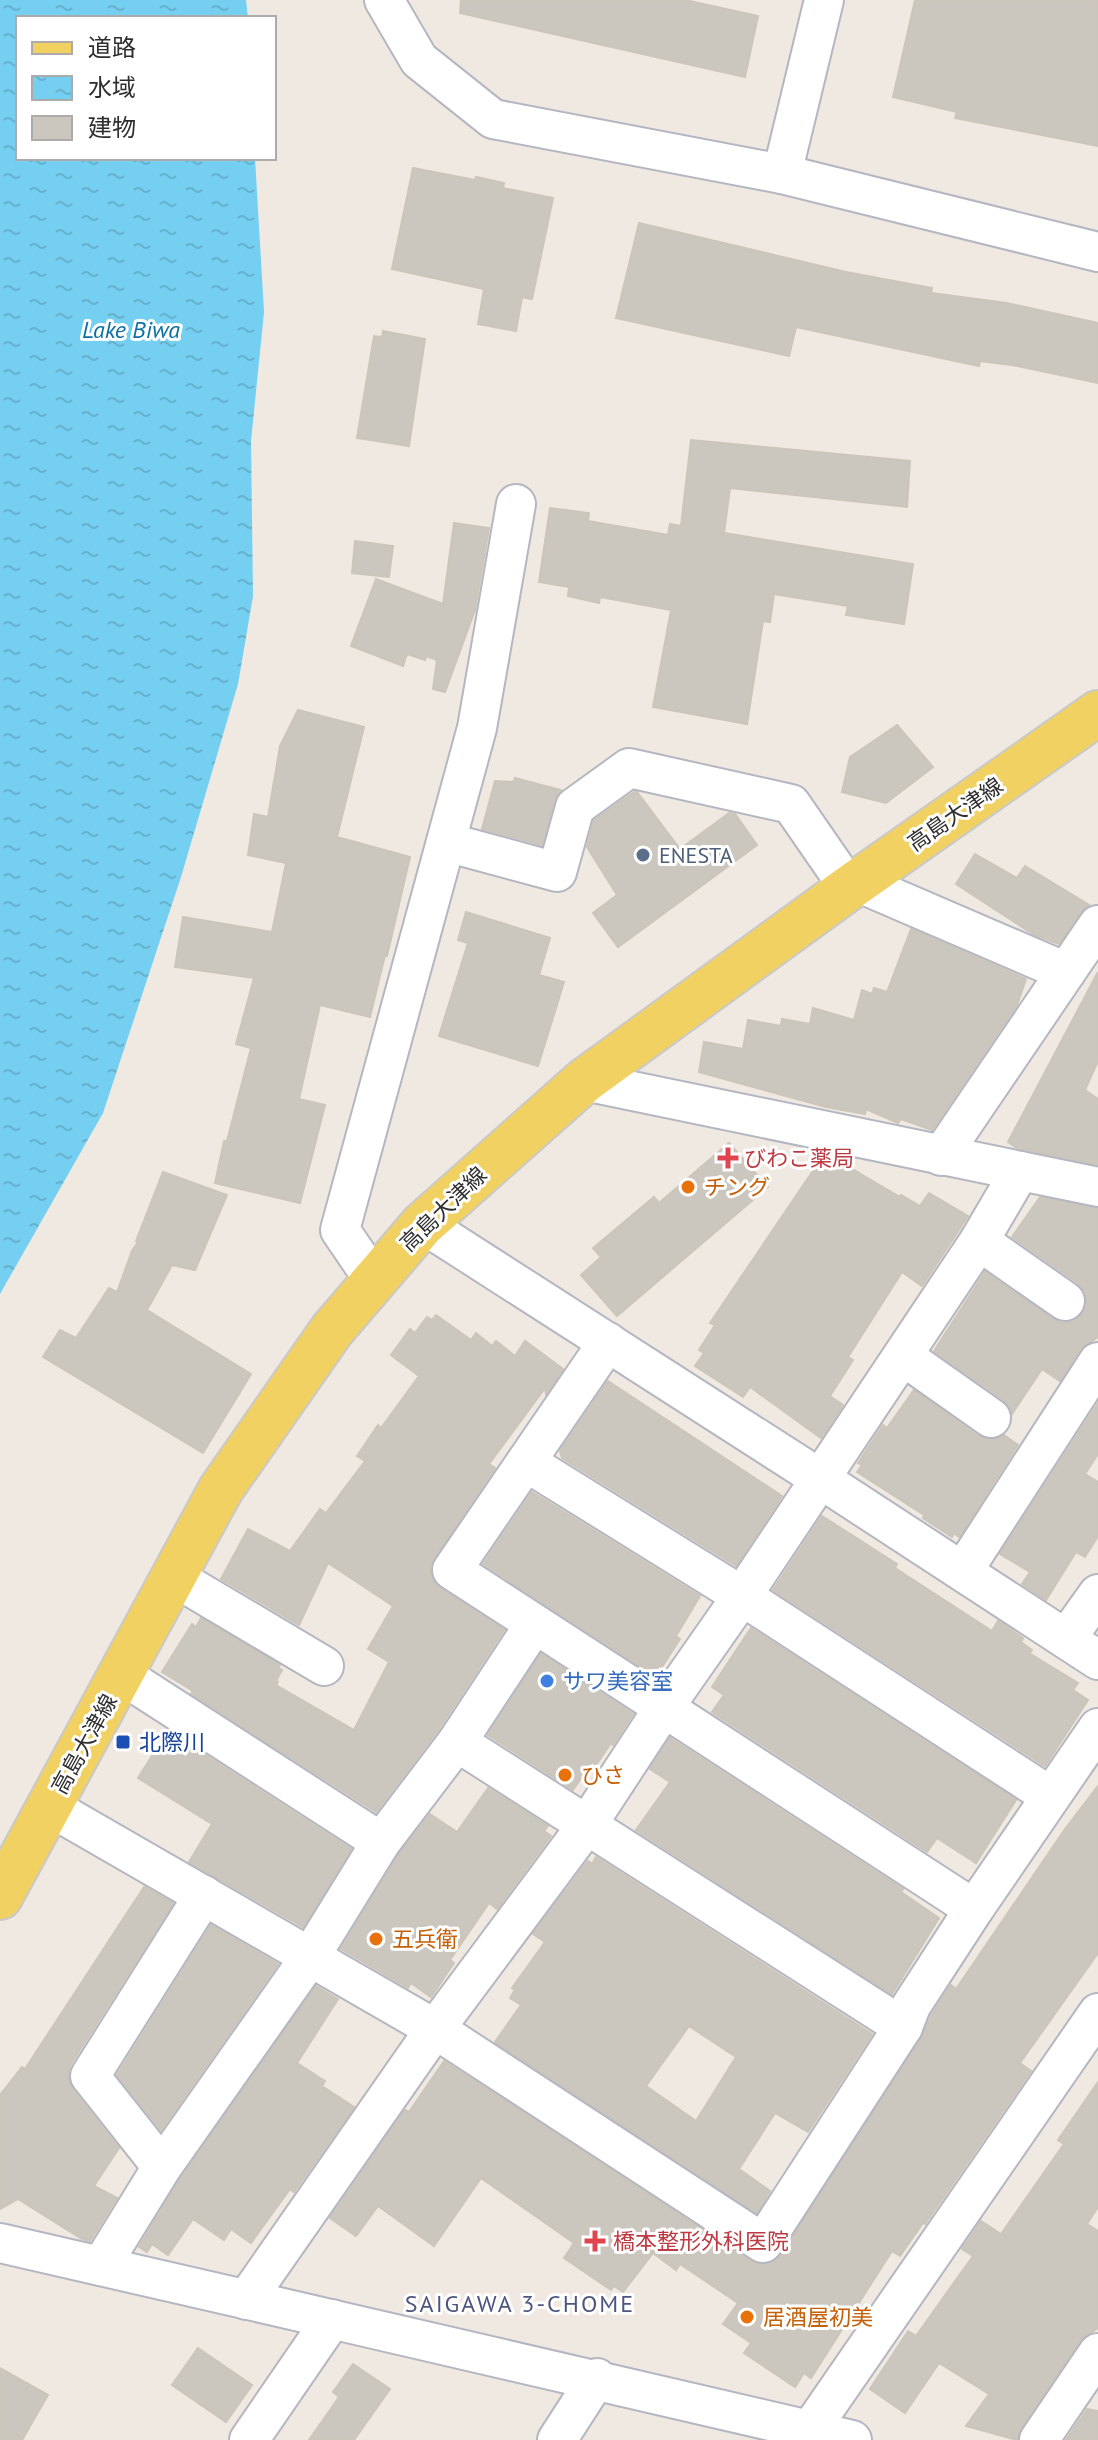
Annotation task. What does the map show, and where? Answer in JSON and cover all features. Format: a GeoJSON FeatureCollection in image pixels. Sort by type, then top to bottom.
{"type":"FeatureCollection","features":[{"type":"Feature","properties":{"kind":"main road","name":"高島大津線"},"geometry":{"type":"LineString","coordinates":[[0,1897],[221,1489],[332,1330],[423,1224],[584,1081],[853,885],[1098,713]]}},
{"type":"Feature","properties":{"kind":"street"},"geometry":{"type":"LineString","coordinates":[[384,0],[419,60],[493,119],[782,174],[1098,252]]}},
{"type":"Feature","properties":{"kind":"street"},"geometry":{"type":"LineString","coordinates":[[782,174],[824,0]]}},
{"type":"Feature","properties":{"kind":"street"},"geometry":{"type":"LineString","coordinates":[[374,1280],[340,1230],[477,728],[516,504]]}},
{"type":"Feature","properties":{"kind":"street"},"geometry":{"type":"LineString","coordinates":[[446,842],[557,872],[575,807],[629,768],[791,804],[853,885],[1066,972]]}},
{"type":"Feature","properties":{"kind":"street"},"geometry":{"type":"LineString","coordinates":[[941,1156],[1098,925]]}},
{"type":"Feature","properties":{"kind":"street"},"geometry":{"type":"LineString","coordinates":[[584,1081],[1098,1187]]}},
{"type":"Feature","properties":{"kind":"street"},"geometry":{"type":"LineString","coordinates":[[246,2300],[435,2029],[587,1825],[903,1356],[979,1241],[1020,1171]]}},
{"type":"Feature","properties":{"kind":"street"},"geometry":{"type":"LineString","coordinates":[[423,1224],[1098,1660]]}},
{"type":"Feature","properties":{"kind":"street"},"geometry":{"type":"LineString","coordinates":[[979,1241],[1065,1301]]}},
{"type":"Feature","properties":{"kind":"street"},"geometry":{"type":"LineString","coordinates":[[608,1342],[452,1570],[974,1909]]}},
{"type":"Feature","properties":{"kind":"street"},"geometry":{"type":"LineString","coordinates":[[903,1356],[991,1418]]}},
{"type":"Feature","properties":{"kind":"street"},"geometry":{"type":"LineString","coordinates":[[963,1571],[1098,1362]]}},
{"type":"Feature","properties":{"kind":"street"},"geometry":{"type":"LineString","coordinates":[[526,1462],[742,1596],[1050,1796]]}},
{"type":"Feature","properties":{"kind":"street"},"geometry":{"type":"LineString","coordinates":[[174,1577],[324,1666]]}},
{"type":"Feature","properties":{"kind":"street"},"geometry":{"type":"LineString","coordinates":[[1066,1639],[1098,1594]]}},
{"type":"Feature","properties":{"kind":"street"},"geometry":{"type":"LineString","coordinates":[[101,2266],[162,2167],[310,1957],[381,1842],[457,1742],[534,1625]]}},
{"type":"Feature","properties":{"kind":"street"},"geometry":{"type":"LineString","coordinates":[[122,1675],[381,1842]]}},
{"type":"Feature","properties":{"kind":"street"},"geometry":{"type":"LineString","coordinates":[[50,1807],[435,2029],[763,2243],[903,2027],[911,2006],[974,1909],[1098,1728]]}},
{"type":"Feature","properties":{"kind":"street"},"geometry":{"type":"LineString","coordinates":[[457,1742],[903,2027]]}},
{"type":"Feature","properties":{"kind":"street"},"geometry":{"type":"LineString","coordinates":[[162,2167],[90,2076],[204,1895]]}},
{"type":"Feature","properties":{"kind":"street"},"geometry":{"type":"LineString","coordinates":[[810,2430],[1098,2013]]}},
{"type":"Feature","properties":{"kind":"street"},"geometry":{"type":"LineString","coordinates":[[0,2243],[597,2378],[852,2440]]}},
{"type":"Feature","properties":{"kind":"street"},"geometry":{"type":"LineString","coordinates":[[249,2440],[332,2319]]}},
{"type":"Feature","properties":{"kind":"street"},"geometry":{"type":"LineString","coordinates":[[1039,2440],[1098,2353]]}},
{"type":"Feature","properties":{"kind":"street"},"geometry":{"type":"LineString","coordinates":[[557,2440],[597,2378]]}},
{"type":"Feature","properties":{"kind":"water","name":"Lake Biwa"},"geometry":{"type":"Polygon","coordinates":[[[0,0],[246,0],[248,16],[16,16],[16,160],[255,160],[264,312],[251,441],[253,596],[238,684],[181,877],[103,1113],[0,1294],[0,0]]]}},
{"type":"Feature","properties":{"kind":"building"},"geometry":{"type":"Polygon","coordinates":[[[461,0],[685,0],[758,16],[745,77],[460,13],[461,0]]]}},
{"type":"Feature","properties":{"kind":"building"},"geometry":{"type":"Polygon","coordinates":[[[915,0],[1098,0],[1098,146],[955,118],[957,112],[893,97],[915,0]]]}},
{"type":"Feature","properties":{"kind":"building"},"geometry":{"type":"Polygon","coordinates":[[[413,168],[504,183],[503,188],[553,198],[532,299],[522,297],[516,331],[478,324],[484,289],[392,269],[413,168]]]}},
{"type":"Feature","properties":{"kind":"building"},"geometry":{"type":"Polygon","coordinates":[[[639,223],[846,272],[932,288],[931,293],[1007,303],[1098,323],[1098,383],[1012,365],[980,361],[979,366],[796,327],[789,356],[616,318],[639,223]]]}},
{"type":"Feature","properties":{"kind":"building"},"geometry":{"type":"Polygon","coordinates":[[[383,331],[425,339],[409,446],[357,438],[374,336],[382,337],[383,331]]]}},
{"type":"Feature","properties":{"kind":"building"},"geometry":{"type":"Polygon","coordinates":[[[691,440],[910,461],[907,507],[730,488],[724,533],[913,564],[904,624],[846,615],[848,606],[774,594],[770,622],[763,621],[747,724],[653,707],[671,610],[600,597],[599,603],[568,596],[569,587],[539,582],[550,508],[589,513],[588,521],[668,535],[670,524],[681,526],[691,440]]]}},
{"type":"Feature","properties":{"kind":"building"},"geometry":{"type":"Polygon","coordinates":[[[454,523],[489,528],[475,610],[445,692],[433,689],[437,660],[407,654],[403,666],[351,646],[376,579],[443,604],[454,523]]]}},
{"type":"Feature","properties":{"kind":"building"},"geometry":{"type":"Polygon","coordinates":[[[355,541],[393,546],[389,577],[352,573],[355,541]]]}},
{"type":"Feature","properties":{"kind":"building"},"geometry":{"type":"Polygon","coordinates":[[[298,710],[364,727],[337,837],[410,857],[370,1017],[320,1005],[299,1099],[325,1105],[300,1203],[215,1183],[251,1048],[236,1044],[254,978],[175,967],[183,917],[272,932],[286,863],[248,855],[254,814],[268,817],[280,746],[298,710]]]}},
{"type":"Feature","properties":{"kind":"building"},"geometry":{"type":"Polygon","coordinates":[[[897,725],[933,767],[886,803],[842,792],[850,757],[897,725]]]}},
{"type":"Feature","properties":{"kind":"building"},"geometry":{"type":"Polygon","coordinates":[[[515,778],[561,790],[554,801],[542,845],[482,829],[495,781],[513,782],[515,778]]]}},
{"type":"Feature","properties":{"kind":"building"},"geometry":{"type":"Polygon","coordinates":[[[634,792],[680,849],[729,813],[735,814],[757,845],[618,947],[593,913],[617,895],[587,847],[594,820],[634,792]]]}},
{"type":"Feature","properties":{"kind":"building"},"geometry":{"type":"Polygon","coordinates":[[[975,854],[1017,878],[1025,866],[1089,905],[1059,944],[1033,934],[956,884],[975,854]]]}},
{"type":"Feature","properties":{"kind":"building"},"geometry":{"type":"Polygon","coordinates":[[[466,912],[550,938],[539,975],[564,982],[538,1066],[439,1036],[468,943],[458,940],[466,912]]]}},
{"type":"Feature","properties":{"kind":"building"},"geometry":{"type":"Polygon","coordinates":[[[911,929],[1026,979],[1017,1005],[932,1130],[901,1119],[898,1123],[866,1109],[865,1114],[826,1107],[699,1072],[704,1042],[743,1049],[748,1020],[781,1026],[782,1019],[810,1024],[813,1008],[854,1020],[862,990],[872,994],[874,988],[887,992],[911,929]]]}},
{"type":"Feature","properties":{"kind":"building"},"geometry":{"type":"Polygon","coordinates":[[[1098,972],[1098,1061],[1085,1090],[1098,1099],[1098,1165],[1017,1148],[1008,1142],[1098,972]]]}},
{"type":"Feature","properties":{"kind":"building"},"geometry":{"type":"Polygon","coordinates":[[[729,1143],[768,1187],[617,1316],[581,1275],[601,1257],[593,1248],[654,1197],[659,1203],[729,1143]]]}},
{"type":"Feature","properties":{"kind":"building"},"geometry":{"type":"Polygon","coordinates":[[[825,1153],[920,1206],[929,1193],[968,1216],[922,1286],[902,1272],[848,1357],[853,1360],[830,1396],[843,1405],[821,1438],[750,1387],[743,1397],[695,1366],[704,1353],[699,1350],[715,1325],[710,1323],[825,1153]]]}},
{"type":"Feature","properties":{"kind":"building"},"geometry":{"type":"Polygon","coordinates":[[[163,1172],[227,1195],[195,1270],[172,1265],[147,1310],[251,1374],[203,1453],[43,1357],[60,1330],[76,1338],[109,1288],[117,1292],[163,1172]]]}},
{"type":"Feature","properties":{"kind":"building"},"geometry":{"type":"Polygon","coordinates":[[[1040,1197],[1098,1208],[1098,1337],[1080,1349],[1060,1381],[1042,1369],[1012,1414],[1004,1400],[934,1351],[985,1272],[1062,1323],[1074,1321],[1083,1313],[1087,1304],[1085,1292],[1078,1283],[1012,1237],[1040,1197]]]}},
{"type":"Feature","properties":{"kind":"building"},"geometry":{"type":"Polygon","coordinates":[[[436,1315],[471,1340],[476,1333],[492,1346],[496,1341],[515,1356],[525,1341],[563,1369],[546,1394],[545,1388],[489,1464],[495,1468],[430,1568],[432,1579],[440,1588],[504,1630],[439,1729],[376,1812],[191,1694],[193,1691],[162,1672],[192,1624],[196,1627],[201,1618],[280,1665],[278,1668],[282,1670],[276,1685],[354,1730],[389,1662],[368,1649],[393,1606],[328,1563],[299,1625],[221,1579],[248,1529],[290,1551],[320,1509],[326,1513],[365,1461],[357,1456],[378,1425],[381,1428],[419,1376],[391,1355],[410,1329],[415,1333],[427,1317],[432,1320],[436,1315]]]}},
{"type":"Feature","properties":{"kind":"building"},"geometry":{"type":"Polygon","coordinates":[[[608,1381],[782,1496],[736,1566],[562,1458],[560,1451],[608,1381]]]}},
{"type":"Feature","properties":{"kind":"building"},"geometry":{"type":"Polygon","coordinates":[[[914,1390],[978,1436],[990,1440],[1004,1435],[1018,1445],[959,1537],[954,1533],[952,1537],[857,1472],[862,1465],[858,1463],[883,1425],[887,1428],[914,1390]]]}},
{"type":"Feature","properties":{"kind":"building"},"geometry":{"type":"Polygon","coordinates":[[[1098,1403],[1098,1454],[1085,1474],[1098,1482],[1098,1536],[1085,1557],[1076,1552],[1046,1600],[1022,1584],[1030,1572],[1000,1554],[1098,1403]]]}},
{"type":"Feature","properties":{"kind":"building"},"geometry":{"type":"Polygon","coordinates":[[[532,1492],[700,1596],[676,1636],[680,1639],[656,1676],[483,1564],[532,1492]]]}},
{"type":"Feature","properties":{"kind":"building"},"geometry":{"type":"Polygon","coordinates":[[[822,1516],[992,1631],[998,1621],[1023,1638],[1021,1642],[1032,1650],[1029,1653],[1078,1683],[1073,1690],[1088,1700],[1045,1766],[773,1590],[822,1516]]]}},
{"type":"Feature","properties":{"kind":"building"},"geometry":{"type":"Polygon","coordinates":[[[751,1628],[1016,1800],[976,1863],[937,1838],[927,1852],[712,1712],[724,1695],[712,1687],[751,1628]]]}},
{"type":"Feature","properties":{"kind":"building"},"geometry":{"type":"Polygon","coordinates":[[[541,1654],[633,1714],[613,1745],[611,1743],[596,1765],[592,1762],[573,1790],[488,1735],[541,1654]]]}},
{"type":"Feature","properties":{"kind":"building"},"geometry":{"type":"Polygon","coordinates":[[[168,1731],[351,1849],[303,1927],[189,1862],[212,1824],[138,1778],[168,1731]]]}},
{"type":"Feature","properties":{"kind":"building"},"geometry":{"type":"Polygon","coordinates":[[[670,1738],[903,1889],[901,1892],[939,1918],[892,1994],[636,1830],[670,1782],[650,1769],[670,1738]]]}},
{"type":"Feature","properties":{"kind":"building"},"geometry":{"type":"Polygon","coordinates":[[[1098,1786],[1098,1953],[1020,2063],[1031,2071],[925,2224],[900,2256],[892,2251],[811,2378],[804,2373],[795,2387],[744,2353],[751,2343],[723,2324],[738,2303],[680,2264],[676,2270],[653,2253],[623,2292],[614,2286],[611,2290],[564,2258],[574,2243],[481,2178],[434,2246],[378,2206],[356,2236],[330,2218],[405,2110],[409,2112],[444,2061],[751,2261],[763,2265],[774,2262],[921,2039],[931,2016],[951,1985],[956,1989],[1098,1786]]]}},
{"type":"Feature","properties":{"kind":"building"},"geometry":{"type":"Polygon","coordinates":[[[488,1788],[548,1826],[544,1831],[551,1836],[497,1909],[489,1903],[450,1960],[454,1963],[431,1997],[411,1983],[408,1988],[341,1949],[399,1854],[430,1814],[457,1832],[488,1788]]]}},
{"type":"Feature","properties":{"kind":"building"},"geometry":{"type":"Polygon","coordinates":[[[596,1857],[872,2034],[808,2132],[775,2113],[739,2169],[770,2191],[757,2213],[495,2042],[521,2005],[510,1998],[515,1990],[512,1988],[545,1942],[533,1934],[588,1861],[592,1864],[596,1857]],[[689,2026],[646,2086],[696,2121],[736,2057],[689,2026]]]}},
{"type":"Feature","properties":{"kind":"building"},"geometry":{"type":"Polygon","coordinates":[[[144,1887],[173,1903],[71,2064],[68,2076],[73,2090],[119,2148],[94,2186],[117,2198],[90,2241],[18,2199],[0,2209],[0,2095],[22,2067],[25,2069],[144,1887]]]}},
{"type":"Feature","properties":{"kind":"building"},"geometry":{"type":"Polygon","coordinates":[[[211,1925],[278,1964],[161,2130],[117,2075],[211,1925]]]}},
{"type":"Feature","properties":{"kind":"building"},"geometry":{"type":"Polygon","coordinates":[[[316,1986],[338,1999],[297,2063],[325,2081],[322,2086],[354,2107],[294,2192],[290,2189],[251,2243],[231,2229],[224,2240],[193,2219],[168,2255],[152,2244],[147,2252],[139,2247],[180,2179],[316,1986]]]}},
{"type":"Feature","properties":{"kind":"building"},"geometry":{"type":"Polygon","coordinates":[[[1098,2082],[1098,2207],[1087,2224],[1098,2231],[1098,2328],[1080,2341],[1021,2428],[1017,2440],[966,2426],[989,2394],[939,2363],[905,2413],[870,2389],[908,2331],[916,2336],[973,2256],[962,2249],[981,2221],[1001,2234],[1064,2144],[1058,2140],[1098,2082]]]}},
{"type":"Feature","properties":{"kind":"building"},"geometry":{"type":"Polygon","coordinates":[[[198,2348],[252,2385],[226,2422],[172,2385],[198,2348]]]}},
{"type":"Feature","properties":{"kind":"building"},"geometry":{"type":"Polygon","coordinates":[[[353,2364],[390,2389],[354,2440],[309,2440],[339,2397],[333,2392],[353,2364]]]}},
{"type":"Feature","properties":{"kind":"building"},"geometry":{"type":"Polygon","coordinates":[[[0,2368],[48,2395],[22,2440],[0,2440],[0,2368]]]}},
{"type":"Feature","properties":{"kind":"building"},"geometry":{"type":"Polygon","coordinates":[[[1087,2409],[1098,2411],[1098,2440],[1066,2440],[1087,2409]]]}},
{"type":"Feature","properties":{"kind":"place","name":"ENESTA"},"geometry":{"type":"Point","coordinates":[643,855]}},
{"type":"Feature","properties":{"kind":"place","name":"びわこ薬局"},"geometry":{"type":"Point","coordinates":[728,1158]}},
{"type":"Feature","properties":{"kind":"place","name":"チング"},"geometry":{"type":"Point","coordinates":[688,1187]}},
{"type":"Feature","properties":{"kind":"place","name":"サワ美容室"},"geometry":{"type":"Point","coordinates":[547,1681]}},
{"type":"Feature","properties":{"kind":"place","name":"北際川"},"geometry":{"type":"Point","coordinates":[123,1742]}},
{"type":"Feature","properties":{"kind":"place","name":"ひさ"},"geometry":{"type":"Point","coordinates":[565,1775]}},
{"type":"Feature","properties":{"kind":"place","name":"五兵衛"},"geometry":{"type":"Point","coordinates":[376,1939]}},
{"type":"Feature","properties":{"kind":"place","name":"橋本整形外科医院"},"geometry":{"type":"Point","coordinates":[595,2241]}},
{"type":"Feature","properties":{"kind":"place","name":"居酒屋初美"},"geometry":{"type":"Point","coordinates":[747,2317]}},
{"type":"Feature","properties":{"kind":"district","name":"SAIGAWA 3-CHOME"},"geometry":{"type":"Point","coordinates":[520,2304]}}]}
